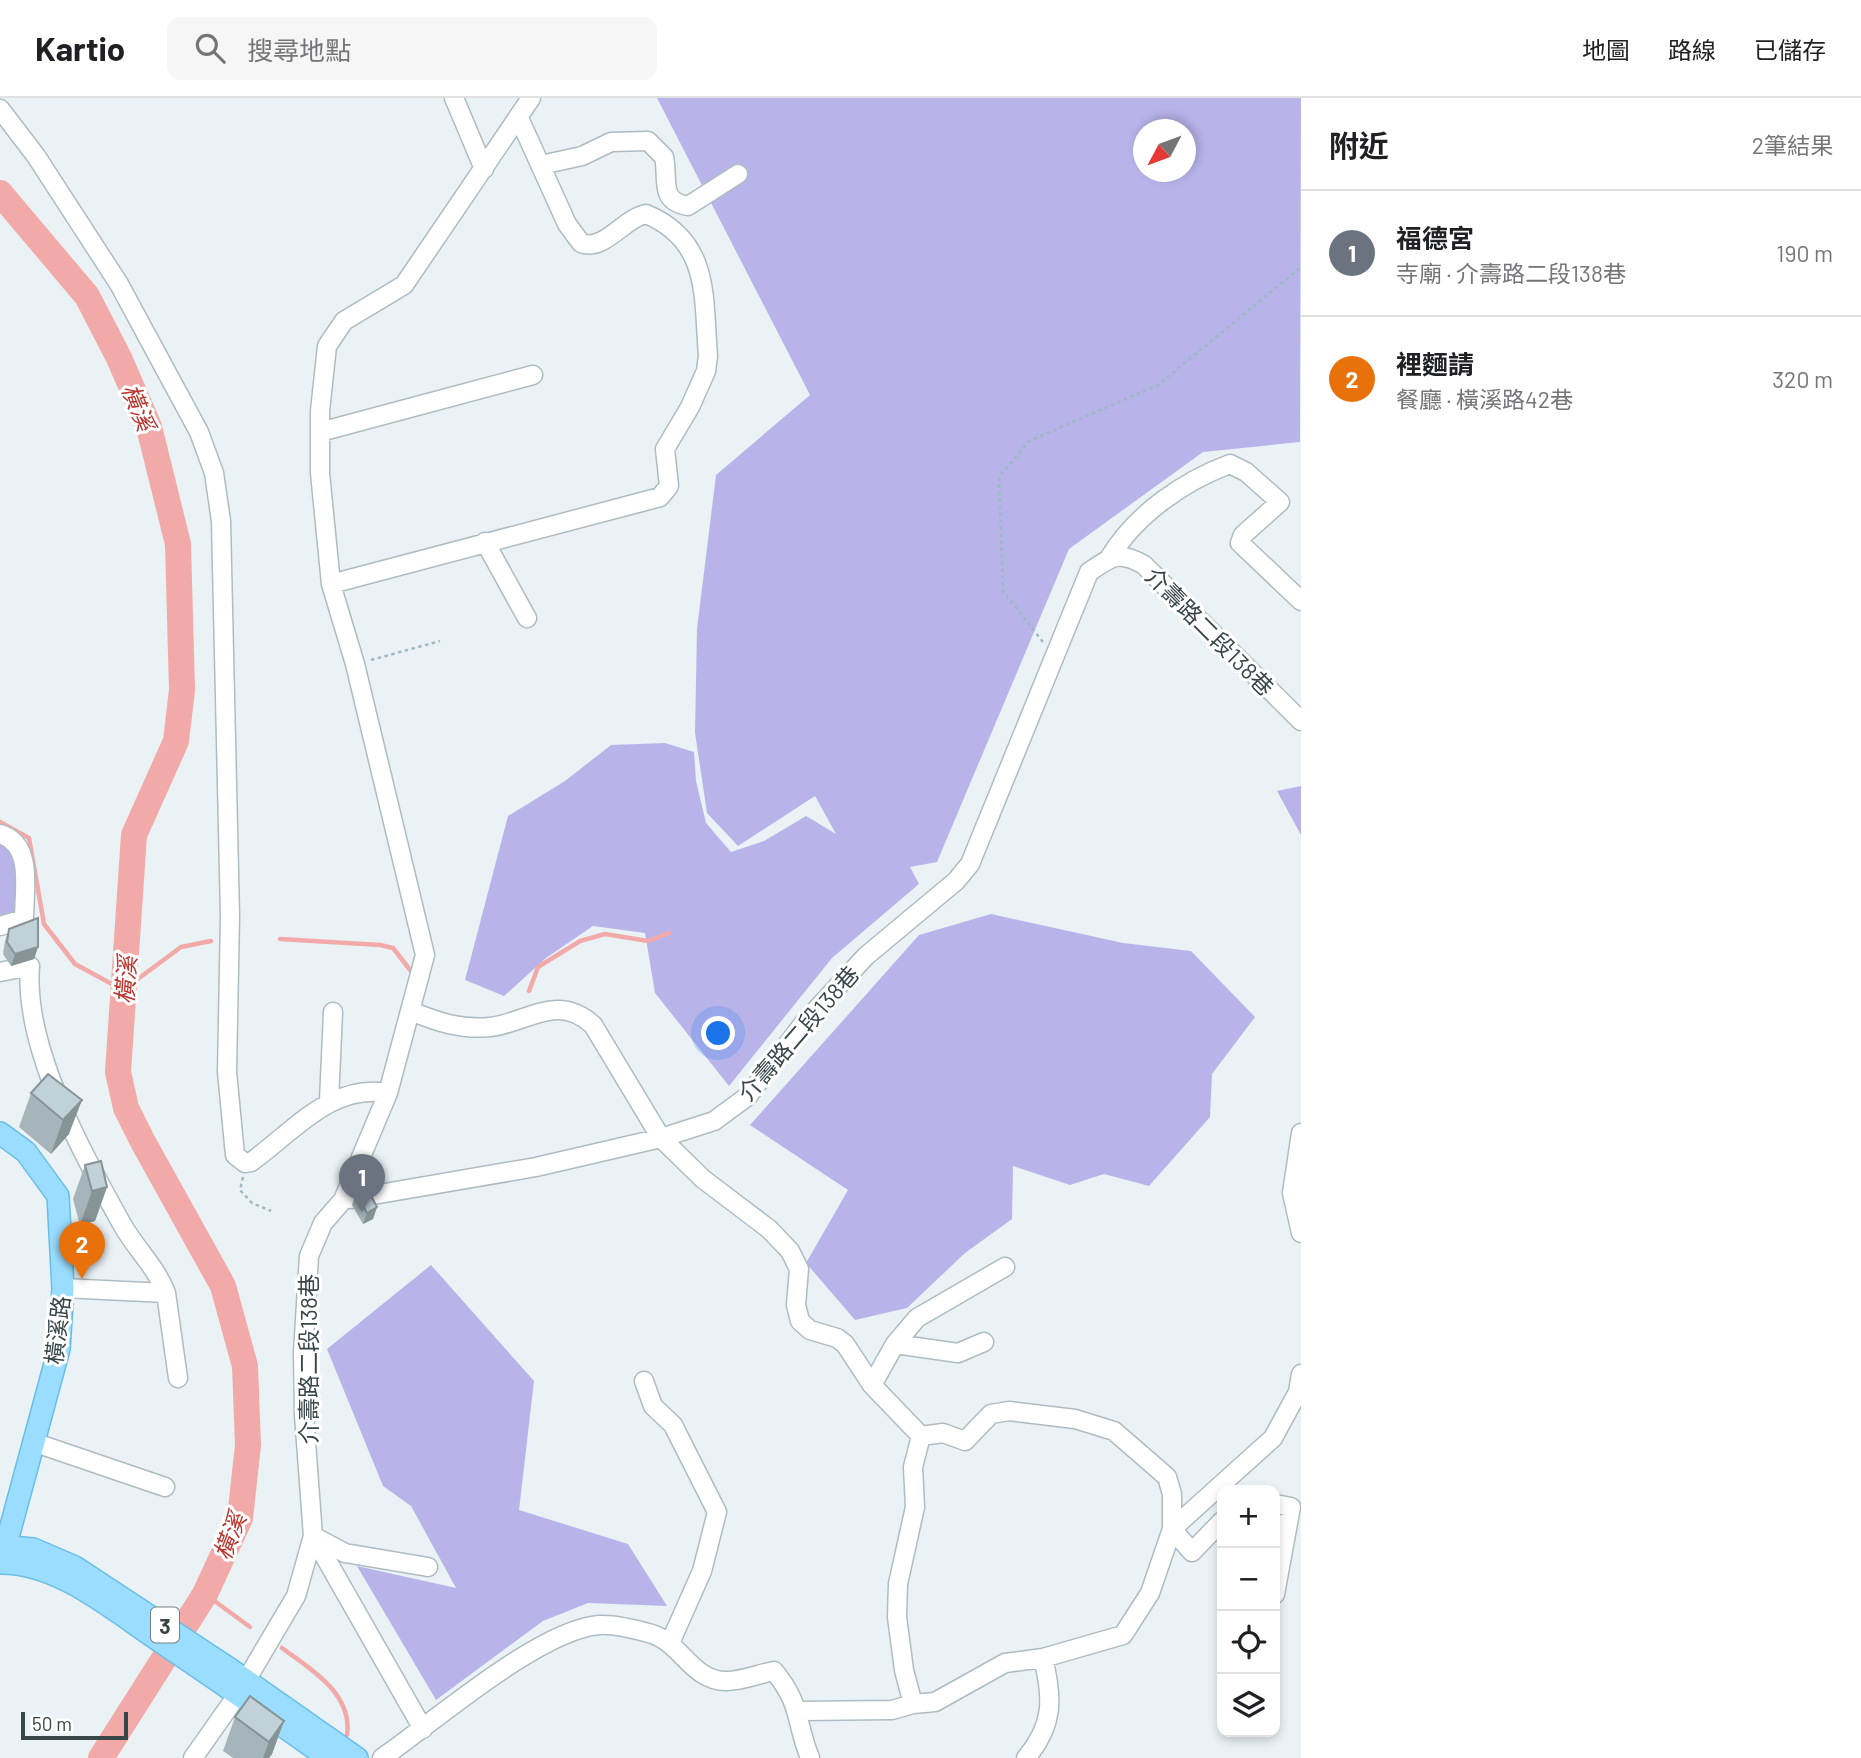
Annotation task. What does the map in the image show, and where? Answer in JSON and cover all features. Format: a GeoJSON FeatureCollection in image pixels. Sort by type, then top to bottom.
{"type":"FeatureCollection","features":[{"type":"Feature","properties":{"kind":"main road","name":"橫溪路"},"geometry":{"type":"LineString","coordinates":[[0,1133],[26,1152],[58,1196],[63,1288],[59,1349],[1,1555]]}},
{"type":"Feature","properties":{"kind":"main road","name":"3"},"geometry":{"type":"LineString","coordinates":[[1,1555],[95,1589],[357,1758]]}},
{"type":"Feature","properties":{"kind":"main road","name":"3"},"geometry":{"type":"LineString","coordinates":[[234,1681],[327,1758]]}},
{"type":"Feature","properties":{"kind":"street"},"geometry":{"type":"LineString","coordinates":[[454,98],[484,169]]}},
{"type":"Feature","properties":{"kind":"street"},"geometry":{"type":"LineString","coordinates":[[343,1200],[388,1093],[423,966],[424,944],[355,664],[331,584],[321,515],[320,432],[324,365],[334,332],[358,310],[404,285],[531,98]]}},
{"type":"Feature","properties":{"kind":"street"},"geometry":{"type":"LineString","coordinates":[[0,108],[36,156],[119,284],[199,432],[214,472],[221,521],[230,916],[227,1072],[232,1147],[235,1155],[245,1163],[329,1101],[363,1090],[388,1093]]}},
{"type":"Feature","properties":{"kind":"street"},"geometry":{"type":"LineString","coordinates":[[331,584],[660,497],[669,486],[665,449],[684,418],[706,371],[708,356],[702,274],[695,255],[669,227],[646,214],[627,221],[596,244],[581,243],[567,224],[519,118]]}},
{"type":"Feature","properties":{"kind":"street"},"geometry":{"type":"LineString","coordinates":[[541,165],[582,156],[611,142],[648,141],[664,157],[666,193],[671,200],[688,206],[737,174]]}},
{"type":"Feature","properties":{"kind":"street"},"geometry":{"type":"LineString","coordinates":[[320,432],[533,375]]}},
{"type":"Feature","properties":{"kind":"street"},"geometry":{"type":"LineString","coordinates":[[1110,557],[1138,520],[1205,473],[1230,464],[1246,472],[1280,502],[1243,535],[1240,543],[1301,601]]}},
{"type":"Feature","properties":{"kind":"street"},"geometry":{"type":"LineString","coordinates":[[485,542],[527,618]]}},
{"type":"Feature","properties":{"kind":"street","name":"介壽路二段138巷"},"geometry":{"type":"LineString","coordinates":[[193,1758],[234,1681],[296,1596],[313,1536],[303,1415],[305,1289],[309,1256],[323,1223],[343,1200],[536,1167],[661,1138],[714,1121],[748,1096],[803,1024],[866,956],[956,881],[970,864],[1089,572],[1110,557],[1129,555],[1144,565],[1301,721]]}},
{"type":"Feature","properties":{"kind":"street"},"geometry":{"type":"LineString","coordinates":[[0,834],[13,838],[23,854],[24,919],[0,926]]}},
{"type":"Feature","properties":{"kind":"street"},"geometry":{"type":"LineString","coordinates":[[0,972],[30,967],[29,985],[51,1083],[125,1229],[159,1275],[166,1293],[178,1378]]}},
{"type":"Feature","properties":{"kind":"street"},"geometry":{"type":"LineString","coordinates":[[411,1012],[446,1025],[480,1028],[502,1025],[544,1010],[586,1019],[593,1025],[661,1138],[703,1179],[781,1240],[799,1269],[796,1305],[800,1321],[810,1330],[837,1338],[845,1344],[872,1385],[921,1436]]}},
{"type":"Feature","properties":{"kind":"street"},"geometry":{"type":"LineString","coordinates":[[329,1101],[333,1012]]}},
{"type":"Feature","properties":{"kind":"street"},"geometry":{"type":"LineString","coordinates":[[1301,1133],[1292,1193],[1301,1233]]}},
{"type":"Feature","properties":{"kind":"street"},"geometry":{"type":"LineString","coordinates":[[872,1385],[895,1344],[928,1309],[1005,1267]]}},
{"type":"Feature","properties":{"kind":"street"},"geometry":{"type":"LineString","coordinates":[[63,1288],[166,1293]]}},
{"type":"Feature","properties":{"kind":"street"},"geometry":{"type":"LineString","coordinates":[[895,1344],[958,1353],[984,1342]]}},
{"type":"Feature","properties":{"kind":"street"},"geometry":{"type":"LineString","coordinates":[[1172,1529],[1273,1438],[1298,1392],[1301,1374]]}},
{"type":"Feature","properties":{"kind":"street"},"geometry":{"type":"LineString","coordinates":[[643,1381],[653,1406],[673,1425],[717,1512],[702,1571],[670,1643]]}},
{"type":"Feature","properties":{"kind":"street"},"geometry":{"type":"LineString","coordinates":[[799,1711],[892,1710],[935,1702],[1005,1663],[1043,1658],[1123,1635],[1150,1593],[1172,1529],[1172,1494],[1167,1477],[1114,1431],[1075,1419],[1009,1411],[991,1414],[965,1441],[943,1433],[921,1436]]}},
{"type":"Feature","properties":{"kind":"street"},"geometry":{"type":"LineString","coordinates":[[913,1704],[904,1670],[897,1617],[898,1584],[915,1507],[912,1467],[921,1436]]}},
{"type":"Feature","properties":{"kind":"street"},"geometry":{"type":"LineString","coordinates":[[33,1442],[165,1487]]}},
{"type":"Feature","properties":{"kind":"street"},"geometry":{"type":"LineString","coordinates":[[1280,1505],[1291,1507],[1280,1567]]}},
{"type":"Feature","properties":{"kind":"street"},"geometry":{"type":"LineString","coordinates":[[1172,1529],[1192,1552],[1217,1526]]}},
{"type":"Feature","properties":{"kind":"street"},"geometry":{"type":"LineString","coordinates":[[313,1536],[345,1553],[428,1567]]}},
{"type":"Feature","properties":{"kind":"street"},"geometry":{"type":"LineString","coordinates":[[313,1536],[423,1729]]}},
{"type":"Feature","properties":{"kind":"street"},"geometry":{"type":"LineString","coordinates":[[382,1758],[528,1652],[578,1630],[601,1625],[653,1634],[670,1643],[695,1669],[716,1679],[728,1681],[774,1671],[790,1690],[799,1711],[799,1731],[810,1758]]}},
{"type":"Feature","properties":{"kind":"street"},"geometry":{"type":"LineString","coordinates":[[1027,1758],[1041,1740],[1051,1702],[1043,1658]]}},
{"type":"Feature","properties":{"kind":"path"},"geometry":{"type":"LineString","coordinates":[[1053,656],[1003,591],[999,477],[1029,441],[1158,385],[1301,267]]}},
{"type":"Feature","properties":{"kind":"path"},"geometry":{"type":"LineString","coordinates":[[355,664],[440,641]]}},
{"type":"Feature","properties":{"kind":"path"},"geometry":{"type":"LineString","coordinates":[[245,1163],[240,1190],[252,1203],[271,1211]]}},
{"type":"Feature","properties":{"kind":"shaded area"},"geometry":{"type":"Polygon","coordinates":[[[657,98],[1301,98],[1300,442],[1203,452],[1069,549],[937,862],[910,867],[919,884],[832,958],[729,1086],[655,993],[645,933],[593,926],[546,958],[504,996],[465,980],[508,816],[565,781],[611,745],[665,743],[694,752],[696,781],[706,823],[731,852],[764,841],[806,816],[836,834],[815,796],[738,846],[707,813],[695,733],[697,629],[716,475],[810,395],[657,98]]]}},
{"type":"Feature","properties":{"kind":"shaded area"},"geometry":{"type":"Polygon","coordinates":[[[1301,786],[1301,835],[1277,791],[1301,786]]]}},
{"type":"Feature","properties":{"kind":"shaded area"},"geometry":{"type":"Polygon","coordinates":[[[0,841],[18,857],[19,916],[0,921],[0,841]]]}},
{"type":"Feature","properties":{"kind":"shaded area"},"geometry":{"type":"Polygon","coordinates":[[[991,914],[1123,943],[1191,951],[1255,1017],[1212,1074],[1210,1117],[1149,1186],[1104,1174],[1070,1185],[1013,1166],[1012,1219],[965,1253],[907,1308],[855,1320],[806,1263],[848,1190],[750,1125],[919,935],[991,914]]]}},
{"type":"Feature","properties":{"kind":"shaded area"},"geometry":{"type":"Polygon","coordinates":[[[431,1265],[534,1381],[519,1510],[628,1544],[667,1606],[588,1603],[543,1621],[436,1700],[357,1566],[456,1588],[411,1506],[383,1486],[327,1349],[431,1265]]]}},
{"type":"Feature","properties":{"kind":"building"},"geometry":{"type":"Polygon","coordinates":[[[38,918],[38,947],[15,954],[7,942],[9,929],[38,918]]]}},
{"type":"Feature","properties":{"kind":"building"},"geometry":{"type":"Polygon","coordinates":[[[48,1074],[82,1100],[63,1120],[31,1093],[48,1074]]]}},
{"type":"Feature","properties":{"kind":"building"},"geometry":{"type":"Polygon","coordinates":[[[101,1161],[107,1187],[92,1191],[85,1165],[101,1161]]]}},
{"type":"Feature","properties":{"kind":"building"},"geometry":{"type":"Polygon","coordinates":[[[366,1187],[377,1207],[367,1213],[356,1193],[366,1187]]]}},
{"type":"Feature","properties":{"kind":"building"},"geometry":{"type":"Polygon","coordinates":[[[250,1696],[284,1721],[269,1742],[235,1717],[250,1696]]]}},
{"type":"Feature","properties":{"kind":"waterway","name":"橫溪"},"geometry":{"type":"LineString","coordinates":[[0,193],[87,296],[119,358],[149,427],[178,544],[182,690],[176,741],[134,835],[118,1072],[126,1108],[223,1286],[245,1366],[248,1445],[240,1518],[205,1594],[101,1758]]}},
{"type":"Feature","properties":{"kind":"waterway"},"geometry":{"type":"LineString","coordinates":[[0,822],[29,838],[44,924],[75,964],[123,990],[181,947],[211,941]]}},
{"type":"Feature","properties":{"kind":"waterway"},"geometry":{"type":"LineString","coordinates":[[529,991],[538,967],[580,941],[605,934],[648,941],[669,933]]}},
{"type":"Feature","properties":{"kind":"waterway"},"geometry":{"type":"LineString","coordinates":[[280,939],[393,948],[414,975]]}},
{"type":"Feature","properties":{"kind":"waterway"},"geometry":{"type":"LineString","coordinates":[[205,1594],[250,1627]]}},
{"type":"Feature","properties":{"kind":"waterway"},"geometry":{"type":"LineString","coordinates":[[282,1648],[317,1674],[337,1695],[347,1720],[347,1735]]}},
{"type":"Feature","properties":{"kind":"place","name":"福德宮"},"geometry":{"type":"Point","coordinates":[362,1212]}},
{"type":"Feature","properties":{"kind":"place","name":"裡麵請"},"geometry":{"type":"Point","coordinates":[82,1279]}}]}
